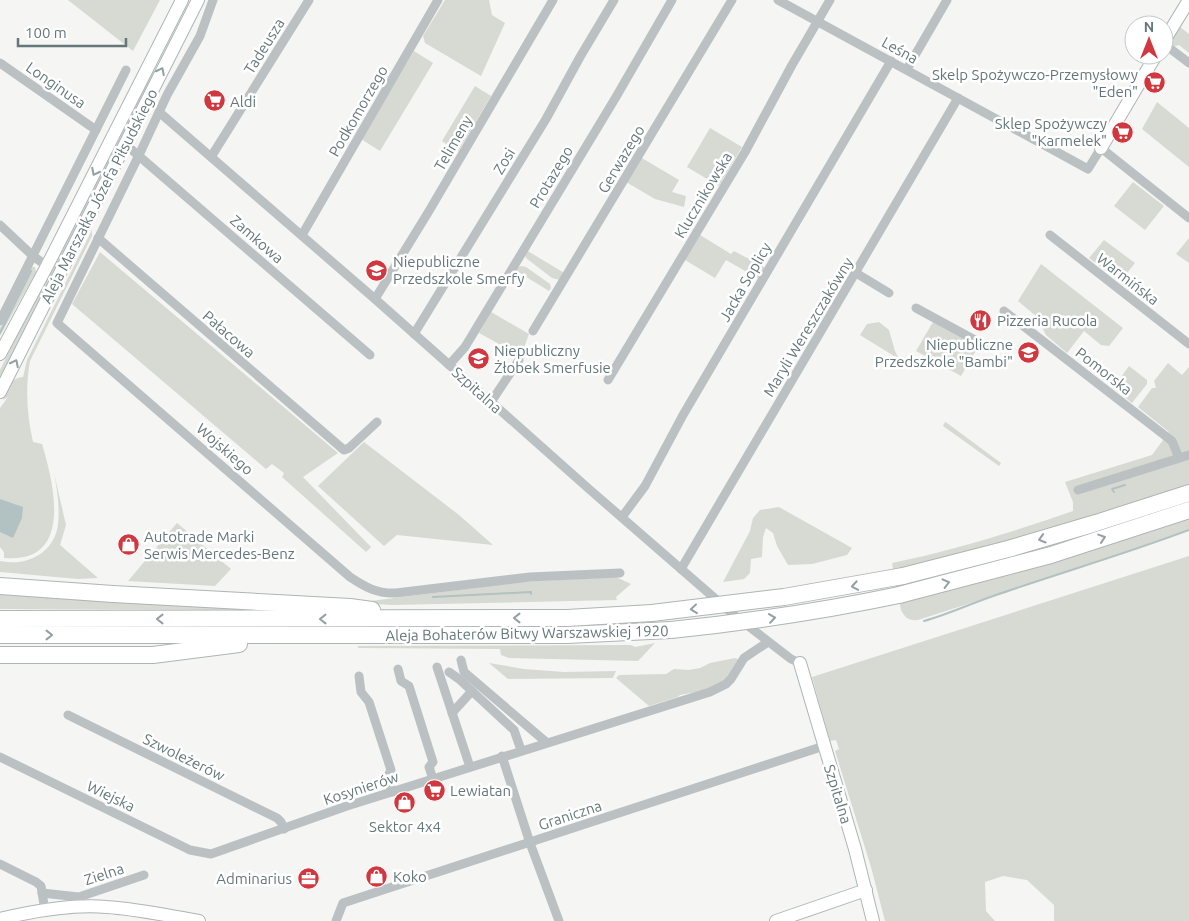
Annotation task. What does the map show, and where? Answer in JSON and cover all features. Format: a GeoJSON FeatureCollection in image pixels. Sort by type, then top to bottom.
{"type":"FeatureCollection","features":[{"type":"Feature","properties":{"kind":"highway","name":"Aleja Bohaterów Bitwy Warszawskiej 1920"},"geometry":{"type":"LineString","coordinates":[[0,619],[567,618],[652,613],[784,598],[903,576],[1008,549],[1096,523],[1189,492]]}},
{"type":"Feature","properties":{"kind":"highway","name":"Aleja Bohaterów Bitwy Warszawskiej 1920"},"geometry":{"type":"LineString","coordinates":[[0,635],[567,635],[671,630],[839,608],[899,595],[1051,555],[1189,510]]}},
{"type":"Feature","properties":{"kind":"highway"},"geometry":{"type":"LineString","coordinates":[[0,586],[350,607],[441,619]]}},
{"type":"Feature","properties":{"kind":"highway"},"geometry":{"type":"LineString","coordinates":[[0,655],[153,655],[234,645],[270,636]]}},
{"type":"Feature","properties":{"kind":"main road","name":"Aleja Marszałka Józefa Piłsudskiego"},"geometry":{"type":"LineString","coordinates":[[0,354],[47,266],[182,0]]}},
{"type":"Feature","properties":{"kind":"main road","name":"Aleja Marszałka Józefa Piłsudskiego"},"geometry":{"type":"LineString","coordinates":[[0,392],[198,0]]}},
{"type":"Feature","properties":{"kind":"main road"},"geometry":{"type":"LineString","coordinates":[[1174,26],[1189,0]]}},
{"type":"Feature","properties":{"kind":"main road"},"geometry":{"type":"LineString","coordinates":[[1101,148],[1150,65]]}},
{"type":"Feature","properties":{"kind":"main road","name":"Szpitalna"},"geometry":{"type":"LineString","coordinates":[[800,666],[866,890],[873,921]]}},
{"type":"Feature","properties":{"kind":"main road"},"geometry":{"type":"LineString","coordinates":[[776,921],[866,890]]}},
{"type":"Feature","properties":{"kind":"main road"},"geometry":{"type":"LineString","coordinates":[[0,920],[45,911],[81,907],[108,907],[199,921]]}},
{"type":"Feature","properties":{"kind":"street","name":"Aleja Marszałka Józefa Piłsudskiego"},"geometry":{"type":"LineString","coordinates":[[57,323],[159,112],[200,36],[213,0]]}},
{"type":"Feature","properties":{"kind":"street","name":"Tadeusza"},"geometry":{"type":"LineString","coordinates":[[210,157],[309,0]]}},
{"type":"Feature","properties":{"kind":"street","name":"Podkomorzego"},"geometry":{"type":"LineString","coordinates":[[302,236],[438,0]]}},
{"type":"Feature","properties":{"kind":"street","name":"Telimeny"},"geometry":{"type":"LineString","coordinates":[[375,299],[553,0]]}},
{"type":"Feature","properties":{"kind":"street","name":"Zosi"},"geometry":{"type":"LineString","coordinates":[[414,334],[546,119],[614,0]]}},
{"type":"Feature","properties":{"kind":"street","name":"Protazego"},"geometry":{"type":"LineString","coordinates":[[449,365],[465,347],[616,98],[672,0]]}},
{"type":"Feature","properties":{"kind":"street","name":"Gerwazego"},"geometry":{"type":"LineString","coordinates":[[533,331],[732,0]]}},
{"type":"Feature","properties":{"kind":"street","name":"Leśna"},"geometry":{"type":"LineString","coordinates":[[778,0],[1088,169],[1101,148]]}},
{"type":"Feature","properties":{"kind":"street","name":"Klucznikowska"},"geometry":{"type":"LineString","coordinates":[[608,380],[745,152],[830,0]]}},
{"type":"Feature","properties":{"kind":"street"},"geometry":{"type":"LineString","coordinates":[[907,69],[948,0]]}},
{"type":"Feature","properties":{"kind":"street"},"geometry":{"type":"LineString","coordinates":[[1174,51],[1189,63]]}},
{"type":"Feature","properties":{"kind":"street","name":"Jacka Soplicy"},"geometry":{"type":"LineString","coordinates":[[622,518],[645,486],[683,415],[891,61]]}},
{"type":"Feature","properties":{"kind":"street","name":"Longinusa"},"geometry":{"type":"LineString","coordinates":[[0,63],[96,130]]}},
{"type":"Feature","properties":{"kind":"street"},"geometry":{"type":"LineString","coordinates":[[0,320],[126,70]]}},
{"type":"Feature","properties":{"kind":"street","name":"Maryli Wereszczakówny"},"geometry":{"type":"LineString","coordinates":[[681,569],[958,98]]}},
{"type":"Feature","properties":{"kind":"street","name":"Szpitalna"},"geometry":{"type":"LineString","coordinates":[[159,112],[734,615],[800,666]]}},
{"type":"Feature","properties":{"kind":"street","name":"Zamkowa"},"geometry":{"type":"LineString","coordinates":[[125,144],[370,355]]}},
{"type":"Feature","properties":{"kind":"street"},"geometry":{"type":"LineString","coordinates":[[1101,148],[1189,218]]}},
{"type":"Feature","properties":{"kind":"street"},"geometry":{"type":"LineString","coordinates":[[0,225],[33,256],[47,266]]}},
{"type":"Feature","properties":{"kind":"street","name":"Warmińska"},"geometry":{"type":"LineString","coordinates":[[1050,235],[1189,344]]}},
{"type":"Feature","properties":{"kind":"street","name":"Pałacowa"},"geometry":{"type":"LineString","coordinates":[[98,238],[344,450],[349,448],[377,422]]}},
{"type":"Feature","properties":{"kind":"street"},"geometry":{"type":"LineString","coordinates":[[856,273],[889,292]]}},
{"type":"Feature","properties":{"kind":"street"},"geometry":{"type":"LineString","coordinates":[[916,308],[984,345]]}},
{"type":"Feature","properties":{"kind":"street","name":"Pomorska"},"geometry":{"type":"LineString","coordinates":[[1004,311],[1172,441],[1179,458]]}},
{"type":"Feature","properties":{"kind":"street","name":"Wojskiego"},"geometry":{"type":"LineString","coordinates":[[57,323],[350,577],[368,589],[388,594],[530,577],[620,572]]}},
{"type":"Feature","properties":{"kind":"street"},"geometry":{"type":"LineString","coordinates":[[491,402],[520,360]]}},
{"type":"Feature","properties":{"kind":"street"},"geometry":{"type":"LineString","coordinates":[[1078,490],[1189,455]]}},
{"type":"Feature","properties":{"kind":"street","name":"Kosynierów"},"geometry":{"type":"LineString","coordinates":[[211,854],[392,792],[718,688],[731,679],[744,658],[768,642]]}},
{"type":"Feature","properties":{"kind":"street"},"geometry":{"type":"LineString","coordinates":[[461,660],[464,672],[546,742]]}},
{"type":"Feature","properties":{"kind":"street"},"geometry":{"type":"LineString","coordinates":[[437,668],[470,767]]}},
{"type":"Feature","properties":{"kind":"street"},"geometry":{"type":"LineString","coordinates":[[398,669],[402,681],[409,686],[433,762],[429,767],[433,779]]}},
{"type":"Feature","properties":{"kind":"street"},"geometry":{"type":"LineString","coordinates":[[449,672],[514,730],[521,750]]}},
{"type":"Feature","properties":{"kind":"street"},"geometry":{"type":"LineString","coordinates":[[359,676],[362,692],[369,702],[391,770],[387,778],[392,792]]}},
{"type":"Feature","properties":{"kind":"street"},"geometry":{"type":"LineString","coordinates":[[452,713],[472,692]]}},
{"type":"Feature","properties":{"kind":"street","name":"Szwoleżerów"},"geometry":{"type":"LineString","coordinates":[[68,716],[277,818],[284,829]]}},
{"type":"Feature","properties":{"kind":"street","name":"Graniczna"},"geometry":{"type":"LineString","coordinates":[[336,921],[343,903],[824,746]]}},
{"type":"Feature","properties":{"kind":"street"},"geometry":{"type":"LineString","coordinates":[[502,756],[530,843],[559,921]]}},
{"type":"Feature","properties":{"kind":"street","name":"Wiejska"},"geometry":{"type":"LineString","coordinates":[[0,757],[190,850],[211,854]]}},
{"type":"Feature","properties":{"kind":"street"},"geometry":{"type":"LineString","coordinates":[[0,864],[41,886],[45,911]]}},
{"type":"Feature","properties":{"kind":"street","name":"Zielna"},"geometry":{"type":"LineString","coordinates":[[42,893],[79,897],[144,875]]}},
{"type":"Feature","properties":{"kind":"shaded area"},"geometry":{"type":"Polygon","coordinates":[[[68,0],[160,0],[133,51],[68,0]]]}},
{"type":"Feature","properties":{"kind":"shaded area"},"geometry":{"type":"Polygon","coordinates":[[[445,0],[489,0],[492,15],[505,23],[481,76],[425,43],[423,36],[445,0]]]}},
{"type":"Feature","properties":{"kind":"shaded area"},"geometry":{"type":"Polygon","coordinates":[[[1180,27],[1189,34],[1189,53],[1179,45],[1174,47],[1174,37],[1180,27]]]}},
{"type":"Feature","properties":{"kind":"shaded area"},"geometry":{"type":"Polygon","coordinates":[[[414,51],[433,63],[380,151],[361,139],[414,51]]]}},
{"type":"Feature","properties":{"kind":"shaded area"},"geometry":{"type":"Polygon","coordinates":[[[151,70],[155,72],[0,378],[0,370],[151,70]]]}},
{"type":"Feature","properties":{"kind":"shaded area"},"geometry":{"type":"Polygon","coordinates":[[[475,86],[491,96],[458,152],[442,141],[475,86]]]}},
{"type":"Feature","properties":{"kind":"shaded area"},"geometry":{"type":"Polygon","coordinates":[[[1157,102],[1189,128],[1189,167],[1142,129],[1157,102]]]}},
{"type":"Feature","properties":{"kind":"shaded area"},"geometry":{"type":"Polygon","coordinates":[[[710,128],[742,147],[719,186],[687,167],[710,128]]]}},
{"type":"Feature","properties":{"kind":"shaded area"},"geometry":{"type":"Polygon","coordinates":[[[640,157],[679,180],[672,192],[686,196],[684,207],[655,199],[626,182],[640,157]]]}},
{"type":"Feature","properties":{"kind":"shaded area"},"geometry":{"type":"Polygon","coordinates":[[[1133,182],[1164,206],[1145,230],[1114,206],[1133,182]]]}},
{"type":"Feature","properties":{"kind":"shaded area"},"geometry":{"type":"Polygon","coordinates":[[[92,230],[92,236],[30,361],[28,371],[27,402],[33,442],[42,444],[54,499],[54,518],[50,535],[41,548],[26,556],[4,558],[4,552],[0,547],[0,408],[8,397],[3,400],[12,382],[23,377],[27,360],[92,230]]]}},
{"type":"Feature","properties":{"kind":"shaded area"},"geometry":{"type":"Polygon","coordinates":[[[700,235],[731,254],[734,251],[766,268],[759,279],[726,260],[715,278],[685,260],[700,235]]]}},
{"type":"Feature","properties":{"kind":"shaded area"},"geometry":{"type":"Polygon","coordinates":[[[1189,238],[1189,263],[1176,254],[1189,238]]]}},
{"type":"Feature","properties":{"kind":"shaded area"},"geometry":{"type":"Polygon","coordinates":[[[1104,240],[1135,263],[1120,282],[1089,258],[1104,240]]]}},
{"type":"Feature","properties":{"kind":"shaded area"},"geometry":{"type":"Polygon","coordinates":[[[526,250],[566,274],[560,280],[552,278],[526,258],[526,250]]]}},
{"type":"Feature","properties":{"kind":"shaded area"},"geometry":{"type":"Polygon","coordinates":[[[100,252],[338,453],[303,477],[371,547],[366,552],[282,477],[284,473],[272,464],[266,469],[72,304],[100,252]]]}},
{"type":"Feature","properties":{"kind":"shaded area"},"geometry":{"type":"Polygon","coordinates":[[[1041,264],[1123,328],[1109,346],[1101,345],[1084,331],[1067,353],[1046,335],[1036,316],[1018,301],[1041,264]]]}},
{"type":"Feature","properties":{"kind":"shaded area"},"geometry":{"type":"Polygon","coordinates":[[[521,266],[526,267],[550,284],[551,288],[549,291],[515,270],[521,266]]]}},
{"type":"Feature","properties":{"kind":"shaded area"},"geometry":{"type":"Polygon","coordinates":[[[31,267],[35,267],[36,272],[0,336],[0,328],[31,267]]]}},
{"type":"Feature","properties":{"kind":"shaded area"},"geometry":{"type":"Polygon","coordinates":[[[491,312],[529,334],[521,356],[479,333],[491,312]]]}},
{"type":"Feature","properties":{"kind":"shaded area"},"geometry":{"type":"Polygon","coordinates":[[[879,322],[889,330],[899,359],[860,335],[867,324],[879,322]]]}},
{"type":"Feature","properties":{"kind":"shaded area"},"geometry":{"type":"Polygon","coordinates":[[[933,322],[978,347],[961,376],[916,351],[933,322]]]}},
{"type":"Feature","properties":{"kind":"shaded area"},"geometry":{"type":"Polygon","coordinates":[[[1168,363],[1182,375],[1189,367],[1189,530],[1132,551],[918,620],[906,617],[901,610],[892,563],[983,540],[1073,511],[1073,502],[1065,482],[1152,455],[1169,432],[1138,407],[1152,388],[1156,388],[1154,381],[1168,363]]]}},
{"type":"Feature","properties":{"kind":"shaded area"},"geometry":{"type":"Polygon","coordinates":[[[1129,366],[1147,380],[1147,384],[1132,403],[1113,388],[1129,366]]]}},
{"type":"Feature","properties":{"kind":"shaded area"},"geometry":{"type":"Polygon","coordinates":[[[945,422],[1001,463],[999,466],[943,426],[945,422]]]}},
{"type":"Feature","properties":{"kind":"shaded area"},"geometry":{"type":"Polygon","coordinates":[[[364,442],[459,515],[493,545],[397,535],[384,546],[318,486],[364,442]]]}},
{"type":"Feature","properties":{"kind":"shaded area"},"geometry":{"type":"Polygon","coordinates":[[[54,473],[66,525],[60,545],[98,578],[78,579],[0,572],[0,561],[20,562],[38,556],[51,543],[56,534],[59,518],[54,473]]]}},
{"type":"Feature","properties":{"kind":"shaded area"},"geometry":{"type":"Polygon","coordinates":[[[0,499],[23,507],[22,518],[13,538],[0,532],[0,499]]]}},
{"type":"Feature","properties":{"kind":"shaded area"},"geometry":{"type":"Polygon","coordinates":[[[779,507],[852,548],[847,555],[812,564],[788,565],[777,546],[773,533],[766,528],[763,537],[762,557],[751,559],[750,573],[744,579],[723,582],[750,531],[753,518],[760,510],[779,507]]]}},
{"type":"Feature","properties":{"kind":"shaded area"},"geometry":{"type":"Polygon","coordinates":[[[177,523],[231,569],[215,586],[128,581],[177,523]]]}},
{"type":"Feature","properties":{"kind":"shaded area"},"geometry":{"type":"Polygon","coordinates":[[[1189,556],[1189,921],[1054,921],[1054,905],[1027,880],[1003,876],[985,882],[986,911],[995,921],[885,921],[871,867],[835,751],[839,749],[836,740],[830,741],[812,677],[1189,556]]]}},
{"type":"Feature","properties":{"kind":"shaded area"},"geometry":{"type":"Polygon","coordinates":[[[616,577],[631,584],[616,597],[617,600],[392,605],[355,603],[519,582],[616,577]]]}},
{"type":"Feature","properties":{"kind":"shaded area"},"geometry":{"type":"Polygon","coordinates":[[[0,592],[298,610],[0,609],[0,592]]]}},
{"type":"Feature","properties":{"kind":"shaded area"},"geometry":{"type":"Polygon","coordinates":[[[655,643],[638,661],[509,658],[501,655],[500,649],[358,648],[358,646],[631,645],[635,647],[655,643]]]}},
{"type":"Feature","properties":{"kind":"shaded area"},"geometry":{"type":"Polygon","coordinates":[[[735,658],[740,660],[727,678],[715,687],[680,695],[649,706],[616,678],[619,675],[666,674],[674,669],[689,670],[735,658]]]}},
{"type":"Feature","properties":{"kind":"shaded area"},"geometry":{"type":"Polygon","coordinates":[[[489,663],[524,669],[564,672],[616,671],[613,678],[508,679],[489,663]]]}},
{"type":"Feature","properties":{"kind":"waterway"},"geometry":{"type":"LineString","coordinates":[[0,333],[31,271]]}},
{"type":"Feature","properties":{"kind":"waterway"},"geometry":{"type":"LineString","coordinates":[[1114,492],[1112,489],[1125,485]]}},
{"type":"Feature","properties":{"kind":"waterway"},"geometry":{"type":"LineString","coordinates":[[924,621],[1189,530]]}},
{"type":"Feature","properties":{"kind":"waterway"},"geometry":{"type":"LineString","coordinates":[[433,597],[531,592],[531,594]]}},
{"type":"Feature","properties":{"kind":"place","name":"Skelp Spożywczo-Przemysłowy \"Eden\""},"geometry":{"type":"Point","coordinates":[1154,83]}},
{"type":"Feature","properties":{"kind":"place","name":"Aldi"},"geometry":{"type":"Point","coordinates":[214,101]}},
{"type":"Feature","properties":{"kind":"place","name":"Sklep Spożywczy \"Karmelek\""},"geometry":{"type":"Point","coordinates":[1123,132]}},
{"type":"Feature","properties":{"kind":"place","name":"Niepubliczne Przedszkole Smerfy"},"geometry":{"type":"Point","coordinates":[377,270]}},
{"type":"Feature","properties":{"kind":"place","name":"Pizzeria Rucola"},"geometry":{"type":"Point","coordinates":[981,320]}},
{"type":"Feature","properties":{"kind":"place","name":"Niepubliczne Przedszkole \"Bambi\""},"geometry":{"type":"Point","coordinates":[1029,353]}},
{"type":"Feature","properties":{"kind":"place","name":"Niepubliczny Żłobek Smerfusie"},"geometry":{"type":"Point","coordinates":[478,359]}},
{"type":"Feature","properties":{"kind":"place","name":"Autotrade Marki Serwis Mercedes-Benz"},"geometry":{"type":"Point","coordinates":[128,545]}},
{"type":"Feature","properties":{"kind":"place","name":"Lewiatan"},"geometry":{"type":"Point","coordinates":[434,790]}},
{"type":"Feature","properties":{"kind":"place","name":"Sektor 4x4"},"geometry":{"type":"Point","coordinates":[405,803]}},
{"type":"Feature","properties":{"kind":"place","name":"Koko"},"geometry":{"type":"Point","coordinates":[377,876]}},
{"type":"Feature","properties":{"kind":"place","name":"Adminarius"},"geometry":{"type":"Point","coordinates":[308,878]}}]}
